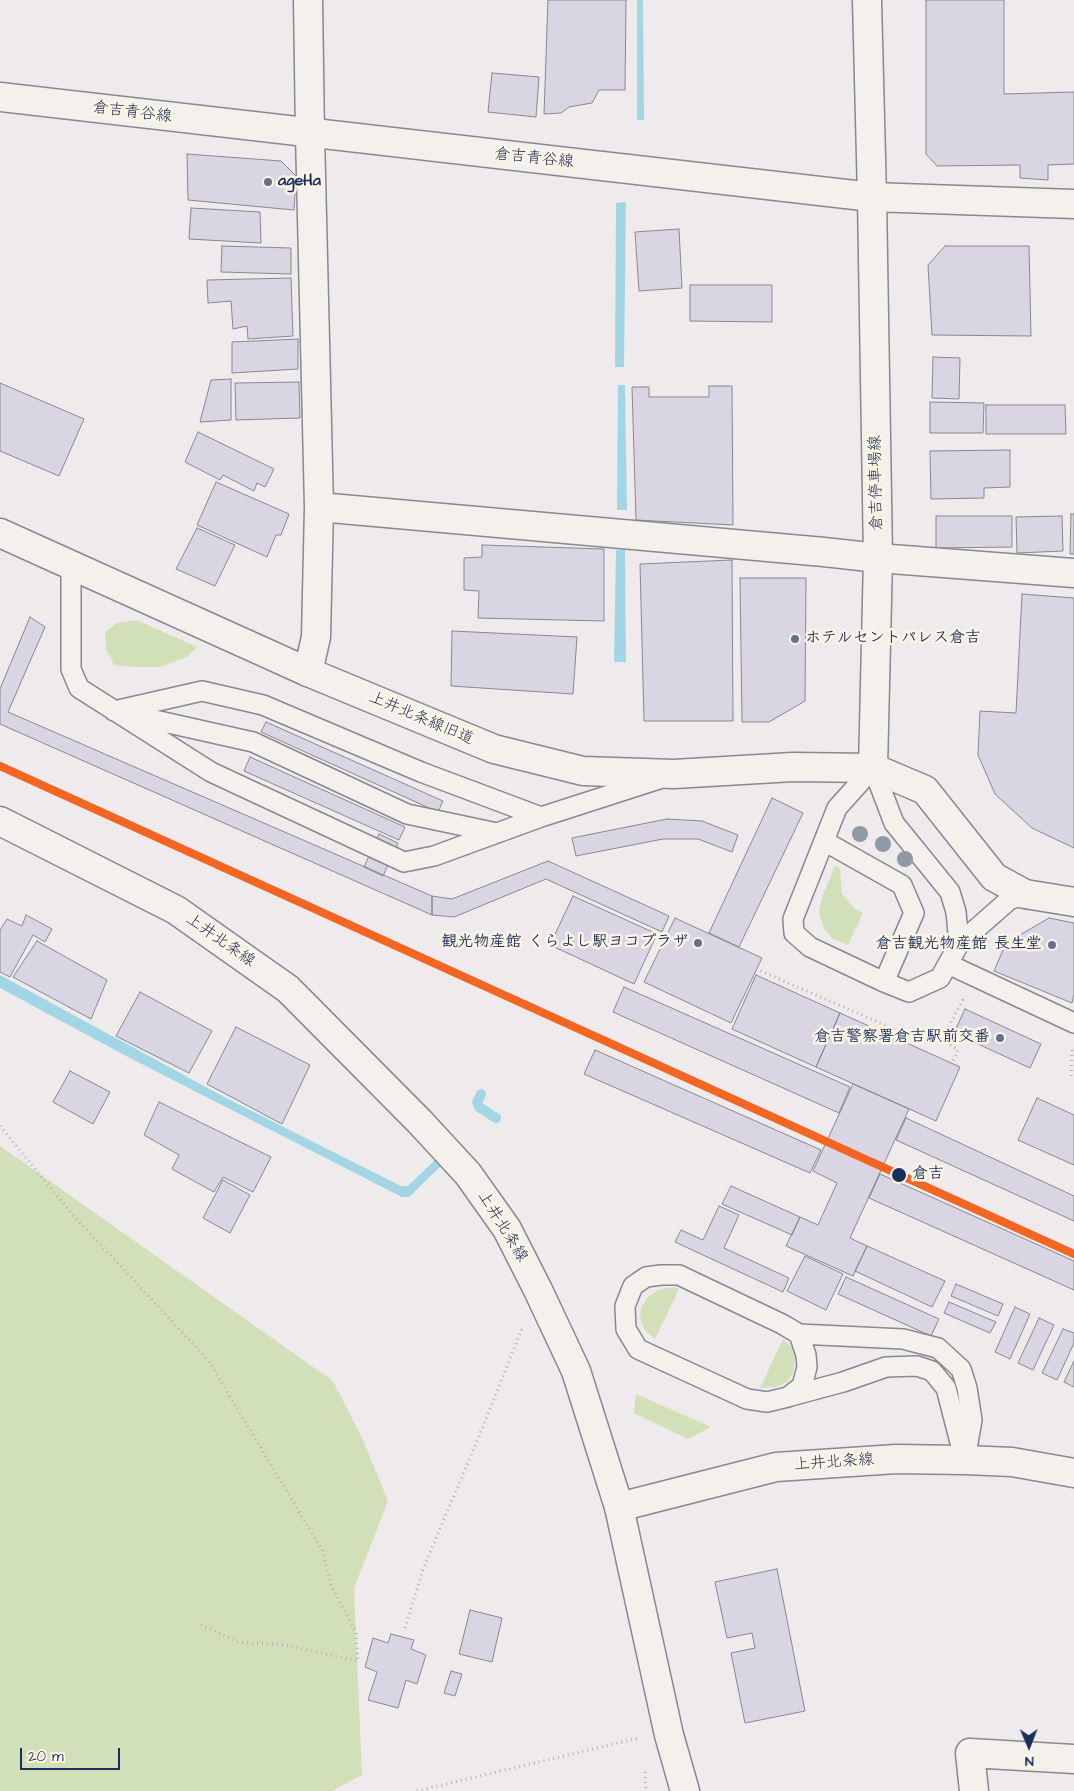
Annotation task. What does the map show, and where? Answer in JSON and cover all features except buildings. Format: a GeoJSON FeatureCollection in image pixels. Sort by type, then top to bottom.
{"type":"FeatureCollection","features":[{"type":"Feature","properties":{"kind":"main road"},"geometry":{"type":"LineString","coordinates":[[308,0],[320,507],[316,637],[308,672]]}},
{"type":"Feature","properties":{"kind":"main road"},"geometry":{"type":"LineString","coordinates":[[867,0],[872,197],[1074,204]]}},
{"type":"Feature","properties":{"kind":"main road","name":"倉吉青谷線"},"geometry":{"type":"LineString","coordinates":[[0,97],[872,197]]}},
{"type":"Feature","properties":{"kind":"main road","name":"倉吉停車場線"},"geometry":{"type":"LineString","coordinates":[[872,197],[878,558],[873,768]]}},
{"type":"Feature","properties":{"kind":"main road"},"geometry":{"type":"LineString","coordinates":[[320,507],[878,558],[1074,573]]}},
{"type":"Feature","properties":{"kind":"main road","name":"上井北条線旧道"},"geometry":{"type":"LineString","coordinates":[[0,533],[308,672],[494,749],[583,771],[674,774],[793,767],[873,768]]}},
{"type":"Feature","properties":{"kind":"main road"},"geometry":{"type":"LineString","coordinates":[[873,768],[925,790],[994,877],[1025,894],[1074,902]]}},
{"type":"Feature","properties":{"kind":"main road","name":"上井北条線"},"geometry":{"type":"LineString","coordinates":[[0,821],[176,910],[288,989],[420,1122],[468,1174],[507,1229],[576,1372],[620,1507],[776,1467],[896,1459],[964,1460],[1012,1462],[1074,1472]]}},
{"type":"Feature","properties":{"kind":"main road"},"geometry":{"type":"LineString","coordinates":[[620,1507],[669,1735],[685,1791]]}},
{"type":"Feature","properties":{"kind":"main road"},"geometry":{"type":"LineString","coordinates":[[974,1791],[970,1753],[1074,1759]]}},
{"type":"Feature","properties":{"kind":"lane"},"geometry":{"type":"LineString","coordinates":[[70,565],[70,669],[79,688],[211,772],[404,862],[434,856],[541,817],[674,774]]}},
{"type":"Feature","properties":{"kind":"lane"},"geometry":{"type":"LineString","coordinates":[[114,711],[202,691],[263,705],[421,772],[541,817]]}},
{"type":"Feature","properties":{"kind":"lane"},"geometry":{"type":"LineString","coordinates":[[114,711],[253,742],[407,814],[497,833]]}},
{"type":"Feature","properties":{"kind":"lane"},"geometry":{"type":"LineString","coordinates":[[959,944],[956,912],[950,892],[894,822],[873,768],[837,808],[792,919],[794,933],[810,947],[909,992],[940,978],[959,944],[1009,900],[1025,894]]}},
{"type":"Feature","properties":{"kind":"lane"},"geometry":{"type":"LineString","coordinates":[[824,842],[902,885],[914,913],[884,982]]}},
{"type":"Feature","properties":{"kind":"lane"},"geometry":{"type":"LineString","coordinates":[[948,964],[1074,1024]]}},
{"type":"Feature","properties":{"kind":"lane"},"geometry":{"type":"LineString","coordinates":[[1036,1006],[1069,1041]]}},
{"type":"Feature","properties":{"kind":"lane"},"geometry":{"type":"LineString","coordinates":[[679,1274],[799,1334],[903,1339],[938,1348],[961,1369],[967,1388],[972,1420],[964,1460],[946,1388],[932,1371],[917,1366],[886,1367],[843,1382],[767,1402],[747,1399],[638,1349],[626,1329],[626,1306],[633,1286],[646,1277],[679,1274]]}},
{"type":"Feature","properties":{"kind":"lane"},"geometry":{"type":"LineString","coordinates":[[788,1396],[802,1386],[807,1368],[806,1355],[799,1334]]}},
{"type":"Feature","properties":{"kind":"path"},"geometry":{"type":"LineString","coordinates":[[756,969],[924,1042],[942,1039],[958,1050],[952,1063]]}},
{"type":"Feature","properties":{"kind":"path"},"geometry":{"type":"LineString","coordinates":[[769,981],[772,976]]}},
{"type":"Feature","properties":{"kind":"path"},"geometry":{"type":"LineString","coordinates":[[942,1039],[963,1000],[971,1004]]}},
{"type":"Feature","properties":{"kind":"path"},"geometry":{"type":"LineString","coordinates":[[1069,1041],[1072,1050],[1072,1076],[1074,1077]]}},
{"type":"Feature","properties":{"kind":"path"},"geometry":{"type":"LineString","coordinates":[[0,1126],[72,1214],[208,1360],[322,1550],[332,1587],[356,1632],[358,1661],[284,1645],[238,1642],[199,1624]]}},
{"type":"Feature","properties":{"kind":"path"},"geometry":{"type":"LineString","coordinates":[[405,1628],[423,1569],[478,1441],[538,1290]]}},
{"type":"Feature","properties":{"kind":"path"},"geometry":{"type":"LineString","coordinates":[[417,1791],[635,1738],[669,1735]]}},
{"type":"Feature","properties":{"kind":"green space"},"geometry":{"type":"Polygon","coordinates":[[[137,620],[197,647],[187,657],[160,667],[114,665],[106,649],[105,632],[117,623],[137,620]]]}},
{"type":"Feature","properties":{"kind":"green space"},"geometry":{"type":"Polygon","coordinates":[[[835,866],[840,868],[842,894],[854,908],[863,913],[848,945],[832,938],[824,928],[819,913],[821,900],[835,866]]]}},
{"type":"Feature","properties":{"kind":"green space"},"geometry":{"type":"Polygon","coordinates":[[[0,1146],[333,1381],[362,1438],[388,1501],[354,1588],[362,1775],[332,1791],[0,1791],[0,1146]]]}},
{"type":"Feature","properties":{"kind":"green space"},"geometry":{"type":"Polygon","coordinates":[[[673,1287],[679,1289],[655,1339],[644,1329],[640,1317],[641,1307],[648,1297],[658,1290],[673,1287]]]}},
{"type":"Feature","properties":{"kind":"green space"},"geometry":{"type":"Polygon","coordinates":[[[783,1339],[793,1348],[795,1359],[793,1373],[787,1382],[776,1387],[760,1388],[783,1339]]]}},
{"type":"Feature","properties":{"kind":"green space"},"geometry":{"type":"Polygon","coordinates":[[[636,1394],[711,1427],[688,1439],[634,1413],[636,1394]]]}},
{"type":"Feature","properties":{"kind":"water"},"geometry":{"type":"Polygon","coordinates":[[[637,0],[643,0],[644,120],[637,120],[637,0]]]}},
{"type":"Feature","properties":{"kind":"water"},"geometry":{"type":"Polygon","coordinates":[[[626,202],[624,367],[615,367],[616,203],[626,202]]]}},
{"type":"Feature","properties":{"kind":"water"},"geometry":{"type":"Polygon","coordinates":[[[618,385],[625,385],[627,510],[617,510],[618,385]]]}},
{"type":"Feature","properties":{"kind":"water"},"geometry":{"type":"Polygon","coordinates":[[[616,550],[625,550],[626,662],[614,662],[616,550]]]}},
{"type":"Feature","properties":{"kind":"water"},"geometry":{"type":"Polygon","coordinates":[[[0,975],[226,1098],[401,1186],[408,1186],[436,1159],[441,1166],[409,1197],[402,1197],[128,1057],[0,988],[0,975]]]}},
{"type":"Feature","properties":{"kind":"waterway"},"geometry":{"type":"LineString","coordinates":[[481,1094],[477,1102],[479,1107],[496,1118]]}},
{"type":"Feature","properties":{"kind":"transit line"},"geometry":{"type":"LineString","coordinates":[[0,766],[1074,1254]]}},
{"type":"Feature","properties":{"kind":"place","name":"ageHa"},"geometry":{"type":"Point","coordinates":[268,182]}},
{"type":"Feature","properties":{"kind":"place","name":"ホテルセントパレス倉吉"},"geometry":{"type":"Point","coordinates":[795,639]}},
{"type":"Feature","properties":{"kind":"place","name":"観光物産館 くらよし駅ヨコプラザ"},"geometry":{"type":"Point","coordinates":[698,943]}},
{"type":"Feature","properties":{"kind":"place","name":"倉吉観光物産館 長生堂"},"geometry":{"type":"Point","coordinates":[1052,945]}},
{"type":"Feature","properties":{"kind":"place","name":"倉吉警察署倉吉駅前交番"},"geometry":{"type":"Point","coordinates":[1000,1038]}},
{"type":"Feature","properties":{"kind":"place","name":"倉吉"},"geometry":{"type":"Point","coordinates":[899,1175]}}]}
